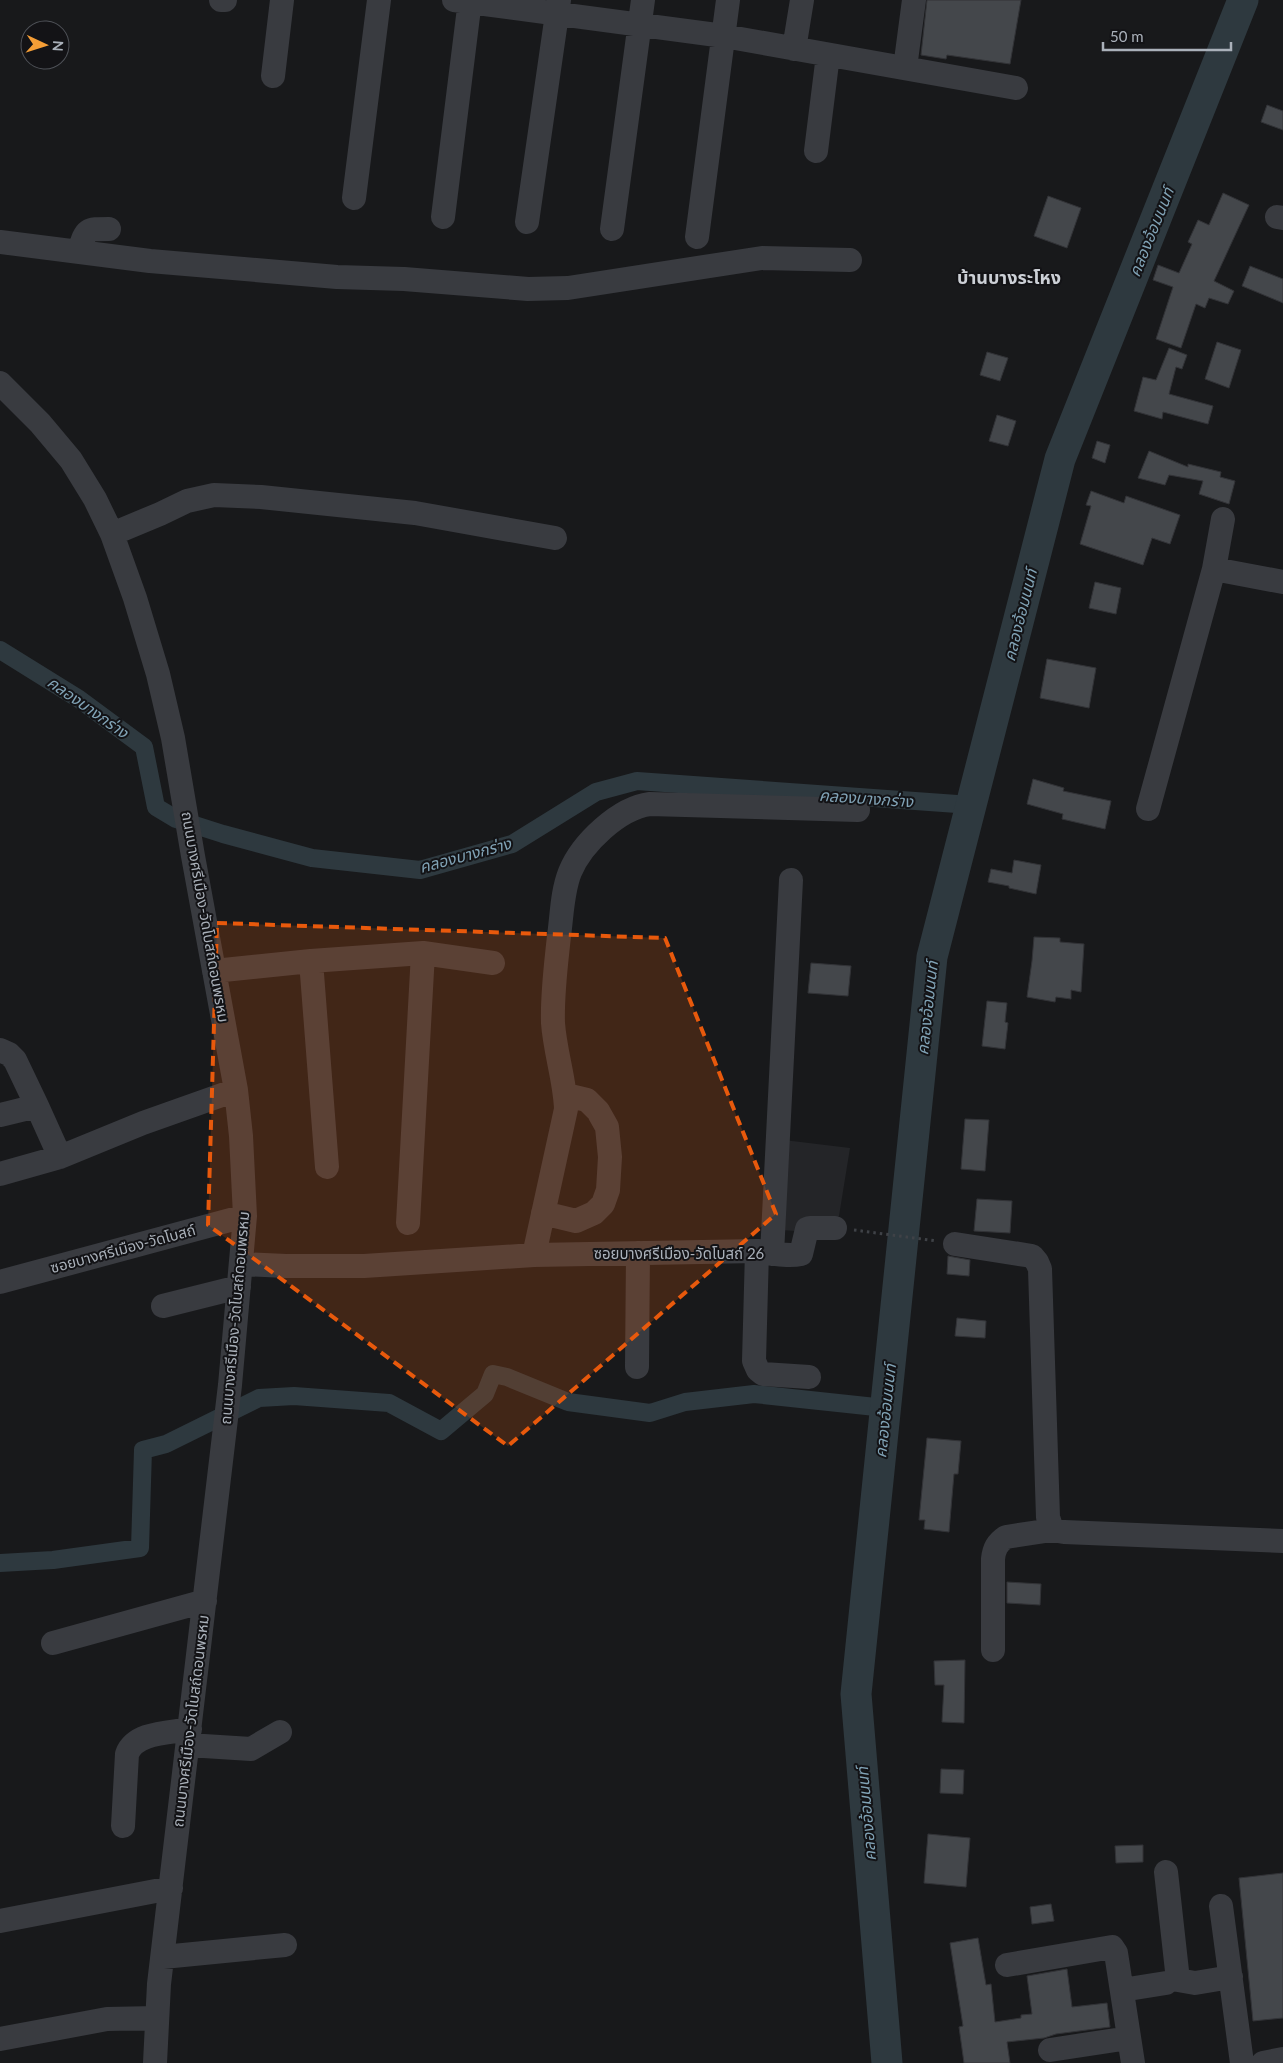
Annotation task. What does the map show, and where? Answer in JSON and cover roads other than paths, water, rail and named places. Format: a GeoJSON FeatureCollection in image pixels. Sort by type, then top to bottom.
{"type":"FeatureCollection","features":[{"type":"Feature","properties":{"kind":"street"},"geometry":{"type":"LineString","coordinates":[[273,76],[282,0]]}},
{"type":"Feature","properties":{"kind":"street"},"geometry":{"type":"LineString","coordinates":[[354,198],[379,0]]}},
{"type":"Feature","properties":{"kind":"street"},"geometry":{"type":"LineString","coordinates":[[612,228],[643,0]]}},
{"type":"Feature","properties":{"kind":"street"},"geometry":{"type":"LineString","coordinates":[[697,237],[728,0]]}},
{"type":"Feature","properties":{"kind":"street"},"geometry":{"type":"LineString","coordinates":[[794,49],[802,0]]}},
{"type":"Feature","properties":{"kind":"street"},"geometry":{"type":"LineString","coordinates":[[905,68],[914,0]]}},
{"type":"Feature","properties":{"kind":"street"},"geometry":{"type":"LineString","coordinates":[[443,217],[465,1],[558,7],[640,25],[724,36],[1016,88]]}},
{"type":"Feature","properties":{"kind":"street"},"geometry":{"type":"LineString","coordinates":[[527,222],[558,7]]}},
{"type":"Feature","properties":{"kind":"street"},"geometry":{"type":"LineString","coordinates":[[816,151],[828,55]]}},
{"type":"Feature","properties":{"kind":"street"},"geometry":{"type":"LineString","coordinates":[[79,252],[87,232],[92,229],[109,229]]}},
{"type":"Feature","properties":{"kind":"street"},"geometry":{"type":"LineString","coordinates":[[0,242],[150,261],[337,277],[404,279],[528,289],[568,288],[762,258],[850,260]]}},
{"type":"Feature","properties":{"kind":"street","name":"ถนนบางศรีเมือง-วัดโบสถ์ดอนพรหม"},"geometry":{"type":"LineString","coordinates":[[0,383],[40,423],[71,460],[95,499],[112,534],[135,598],[158,674],[173,738],[236,1090],[241,1136],[246,1216],[230,1385],[163,1957],[155,2063]]}},
{"type":"Feature","properties":{"kind":"street"},"geometry":{"type":"LineString","coordinates":[[112,534],[187,501],[214,495],[261,497],[415,513],[554,538]]}},
{"type":"Feature","properties":{"kind":"street"},"geometry":{"type":"LineString","coordinates":[[1148,810],[1214,569],[1223,519]]}},
{"type":"Feature","properties":{"kind":"street"},"geometry":{"type":"LineString","coordinates":[[1214,569],[1283,582]]}},
{"type":"Feature","properties":{"kind":"street"},"geometry":{"type":"LineString","coordinates":[[534,1255],[566,1109],[566,1095],[557,1058],[553,1023],[553,990],[563,898],[570,873],[582,850],[622,814],[637,806],[858,810]]}},
{"type":"Feature","properties":{"kind":"street","name":"ซอยบางศรีเมือง-วัดโบสถ์ 26"},"geometry":{"type":"LineString","coordinates":[[241,1264],[364,1266],[534,1255],[765,1252],[792,880]]}},
{"type":"Feature","properties":{"kind":"street"},"geometry":{"type":"LineString","coordinates":[[214,971],[311,961],[423,954],[492,963]]}},
{"type":"Feature","properties":{"kind":"street"},"geometry":{"type":"LineString","coordinates":[[408,1223],[423,954]]}},
{"type":"Feature","properties":{"kind":"street"},"geometry":{"type":"LineString","coordinates":[[311,961],[327,1167]]}},
{"type":"Feature","properties":{"kind":"street"},"geometry":{"type":"LineString","coordinates":[[0,1050],[9,1054],[15,1060],[60,1157]]}},
{"type":"Feature","properties":{"kind":"street"},"geometry":{"type":"LineString","coordinates":[[0,1174],[60,1157],[143,1122],[236,1090]]}},
{"type":"Feature","properties":{"kind":"street"},"geometry":{"type":"LineString","coordinates":[[543,1212],[576,1221],[594,1213],[603,1204],[608,1190],[610,1157],[608,1127],[598,1111],[587,1100],[566,1095]]}},
{"type":"Feature","properties":{"kind":"street"},"geometry":{"type":"LineString","coordinates":[[0,1115],[37,1106]]}},
{"type":"Feature","properties":{"kind":"street","name":"ซอยบางศรีเมือง-วัดโบสถ์"},"geometry":{"type":"LineString","coordinates":[[0,1282],[246,1216]]}},
{"type":"Feature","properties":{"kind":"street"},"geometry":{"type":"LineString","coordinates":[[808,1377],[763,1374],[758,1370],[754,1361],[765,1252],[801,1254],[807,1229],[835,1228]]}},
{"type":"Feature","properties":{"kind":"street"},"geometry":{"type":"LineString","coordinates":[[955,1244],[1032,1256],[1038,1262],[1040,1269],[1048,1517],[1052,1530]]}},
{"type":"Feature","properties":{"kind":"street"},"geometry":{"type":"LineString","coordinates":[[637,1367],[638,1253]]}},
{"type":"Feature","properties":{"kind":"street"},"geometry":{"type":"LineString","coordinates":[[163,1306],[239,1287]]}},
{"type":"Feature","properties":{"kind":"street"},"geometry":{"type":"LineString","coordinates":[[993,1650],[992,1559],[994,1550],[1000,1541],[1006,1537],[1052,1530],[1283,1541]]}},
{"type":"Feature","properties":{"kind":"street"},"geometry":{"type":"LineString","coordinates":[[53,1643],[205,1601]]}},
{"type":"Feature","properties":{"kind":"street"},"geometry":{"type":"LineString","coordinates":[[123,1826],[126,1754],[130,1746],[138,1739],[189,1737],[251,1749],[280,1732]]}},
{"type":"Feature","properties":{"kind":"street"},"geometry":{"type":"LineString","coordinates":[[1166,1872],[1178,1980],[1194,1983],[1231,1977]]}},
{"type":"Feature","properties":{"kind":"street"},"geometry":{"type":"LineString","coordinates":[[0,1922],[171,1888]]}},
{"type":"Feature","properties":{"kind":"street"},"geometry":{"type":"LineString","coordinates":[[1221,1906],[1242,2063]]}},
{"type":"Feature","properties":{"kind":"street"},"geometry":{"type":"LineString","coordinates":[[163,1957],[285,1945]]}},
{"type":"Feature","properties":{"kind":"street"},"geometry":{"type":"LineString","coordinates":[[1007,1965],[1112,1947],[1116,1953],[1133,2063]]}},
{"type":"Feature","properties":{"kind":"street"},"geometry":{"type":"LineString","coordinates":[[1122,1990],[1166,1983]]}},
{"type":"Feature","properties":{"kind":"street"},"geometry":{"type":"LineString","coordinates":[[0,2039],[107,2018],[157,2018]]}},
{"type":"Feature","properties":{"kind":"street"},"geometry":{"type":"LineString","coordinates":[[1050,2050],[1130,2038]]}},
{"type":"Feature","properties":{"kind":"street"},"geometry":{"type":"LineString","coordinates":[[1263,2063],[1283,2059]]}},
{"type":"Feature","properties":{"kind":"waterway","name":"คลองอ้อมนนท์"},"geometry":{"type":"LineString","coordinates":[[887,2063],[856,1694],[932,957],[1060,459],[1243,0]]}},
{"type":"Feature","properties":{"kind":"waterway","name":"คลองบางกร่าง"},"geometry":{"type":"LineString","coordinates":[[0,650],[79,699],[144,747],[156,807],[176,819],[312,858],[420,870],[512,844],[596,792],[637,781],[971,805]]}},
{"type":"Feature","properties":{"kind":"waterway"},"geometry":{"type":"LineString","coordinates":[[0,1563],[53,1560],[140,1548],[143,1450],[166,1444],[259,1398],[294,1396],[389,1403],[441,1431],[485,1394],[493,1374],[507,1377],[568,1402],[650,1413],[685,1402],[754,1394],[885,1408]]}},
{"type":"Feature","properties":{"kind":"district","name":"บ้านบางระโหง"},"geometry":{"type":"Point","coordinates":[1009,278]}}]}
